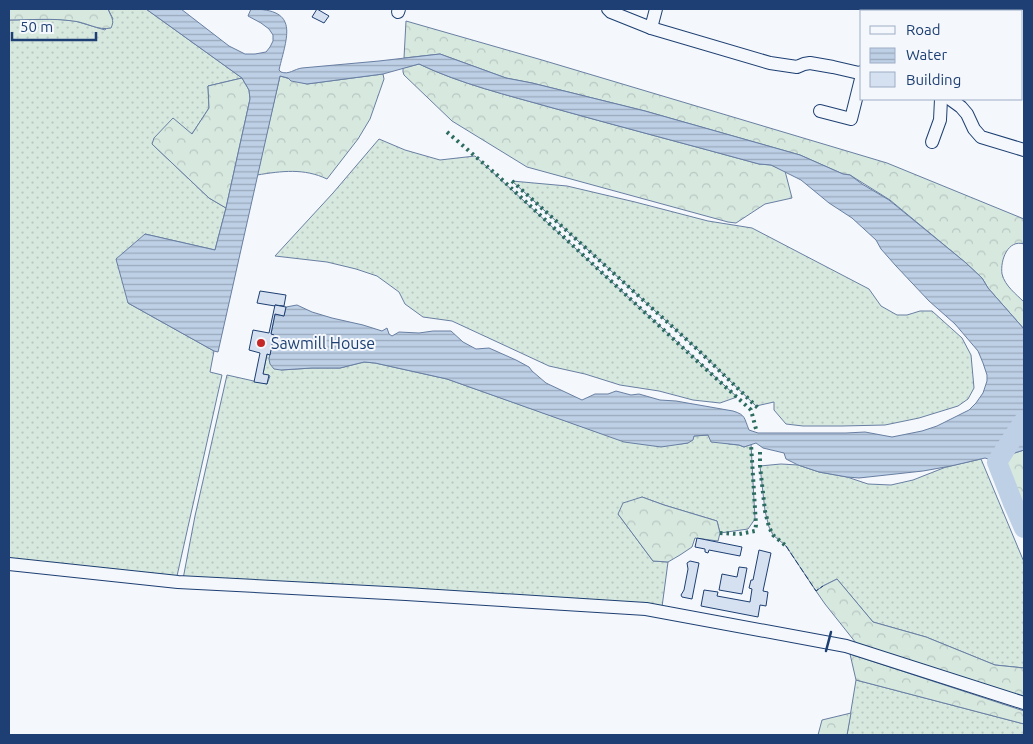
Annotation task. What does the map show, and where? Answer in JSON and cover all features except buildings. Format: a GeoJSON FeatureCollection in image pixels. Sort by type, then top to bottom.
{"type":"FeatureCollection","features":[{"type":"Feature","properties":{"kind":"street"},"geometry":{"type":"LineString","coordinates":[[608,9],[611,12],[651,28],[770,63],[797,67],[810,63],[860,74]]}},
{"type":"Feature","properties":{"kind":"street"},"geometry":{"type":"LineString","coordinates":[[651,28],[656,9]]}},
{"type":"Feature","properties":{"kind":"street"},"geometry":{"type":"LineString","coordinates":[[820,111],[851,119],[860,82]]}},
{"type":"Feature","properties":{"kind":"street"},"geometry":{"type":"LineString","coordinates":[[932,142],[940,120],[941,100]]}},
{"type":"Feature","properties":{"kind":"street"},"geometry":{"type":"LineString","coordinates":[[951,100],[967,114],[974,129],[981,137],[1024,150]]}},
{"type":"Feature","properties":{"kind":"street"},"geometry":{"type":"LineString","coordinates":[[9,564],[178,582],[646,608],[846,646],[1024,703]]}},
{"type":"Feature","properties":{"kind":"green space"},"geometry":{"type":"Polygon","coordinates":[[[9,9],[108,9],[113,23],[111,28],[106,29],[65,20],[9,20],[9,9]]]}},
{"type":"Feature","properties":{"kind":"green space"},"geometry":{"type":"Polygon","coordinates":[[[108,9],[146,9],[242,78],[208,86],[209,108],[192,134],[152,144],[209,198],[226,208],[215,250],[145,234],[128,303],[214,351],[210,372],[222,375],[177,576],[9,561],[9,20],[55,19],[75,21],[105,30],[113,19],[108,9]]]}},
{"type":"Feature","properties":{"kind":"green space"},"geometry":{"type":"Polygon","coordinates":[[[406,21],[887,163],[1024,219],[1024,244],[1018,243],[1006,252],[1002,263],[1002,274],[1011,290],[1024,302],[1024,329],[988,288],[982,278],[966,263],[890,200],[850,175],[843,174],[800,155],[645,111],[506,78],[440,54],[404,58],[406,21]]]}},
{"type":"Feature","properties":{"kind":"green space"},"geometry":{"type":"Polygon","coordinates":[[[419,64],[501,94],[759,164],[771,165],[785,171],[792,198],[765,204],[736,223],[527,167],[452,121],[404,75],[403,68],[419,64]]]}},
{"type":"Feature","properties":{"kind":"green space"},"geometry":{"type":"Polygon","coordinates":[[[383,74],[384,79],[370,119],[358,139],[327,179],[301,172],[257,175],[280,76],[307,84],[383,74]]]}},
{"type":"Feature","properties":{"kind":"green space"},"geometry":{"type":"Polygon","coordinates":[[[242,78],[249,90],[250,99],[226,208],[209,198],[152,144],[154,138],[173,118],[192,134],[209,108],[208,86],[242,78]]]}},
{"type":"Feature","properties":{"kind":"green space"},"geometry":{"type":"Polygon","coordinates":[[[379,139],[405,150],[440,160],[475,156],[737,397],[720,403],[693,400],[659,391],[620,385],[585,374],[549,366],[452,321],[423,317],[405,304],[399,292],[377,276],[327,262],[275,256],[379,139]]]}},
{"type":"Feature","properties":{"kind":"green space"},"geometry":{"type":"Polygon","coordinates":[[[512,181],[567,186],[708,221],[752,228],[869,289],[881,306],[897,315],[932,311],[962,338],[971,355],[974,388],[968,399],[958,406],[919,418],[885,425],[803,426],[786,424],[774,410],[774,402],[756,406],[697,349],[512,181]]]}},
{"type":"Feature","properties":{"kind":"green space"},"geometry":{"type":"Polygon","coordinates":[[[267,354],[270,355],[269,359],[281,370],[340,368],[364,362],[447,379],[600,433],[680,444],[688,443],[694,436],[708,435],[729,444],[744,447],[751,444],[755,519],[748,529],[720,533],[717,521],[642,497],[618,514],[653,561],[668,562],[662,607],[183,579],[195,516],[227,375],[267,384],[270,376],[263,374],[267,354]]]}},
{"type":"Feature","properties":{"kind":"green space"},"geometry":{"type":"Polygon","coordinates":[[[1024,450],[1024,528],[997,462],[1005,456],[1024,450]]]}},
{"type":"Feature","properties":{"kind":"green space"},"geometry":{"type":"Polygon","coordinates":[[[981,459],[1024,562],[1024,668],[995,665],[926,637],[873,622],[837,579],[816,591],[786,546],[773,535],[769,527],[765,511],[760,466],[798,465],[868,484],[891,485],[913,480],[946,467],[981,459]]]}},
{"type":"Feature","properties":{"kind":"green space"},"geometry":{"type":"Polygon","coordinates":[[[642,497],[717,521],[720,533],[718,541],[695,538],[692,547],[668,562],[653,561],[618,514],[623,503],[642,497]]]}},
{"type":"Feature","properties":{"kind":"green space"},"geometry":{"type":"Polygon","coordinates":[[[837,579],[873,622],[926,637],[995,665],[1024,668],[1024,698],[856,643],[816,591],[837,579]]]}},
{"type":"Feature","properties":{"kind":"green space"},"geometry":{"type":"Polygon","coordinates":[[[850,654],[1024,711],[1024,724],[856,680],[850,654]]]}},
{"type":"Feature","properties":{"kind":"green space"},"geometry":{"type":"Polygon","coordinates":[[[856,680],[1024,724],[1024,735],[847,735],[856,680]]]}},
{"type":"Feature","properties":{"kind":"green space"},"geometry":{"type":"Polygon","coordinates":[[[851,713],[847,735],[818,735],[822,720],[851,713]]]}},
{"type":"Feature","properties":{"kind":"water"},"geometry":{"type":"Polygon","coordinates":[[[146,9],[181,9],[229,46],[245,54],[266,52],[273,41],[273,35],[269,29],[248,16],[251,9],[267,10],[277,14],[284,19],[286,27],[287,36],[279,70],[284,73],[302,68],[440,54],[506,78],[645,111],[800,155],[843,174],[850,175],[889,200],[966,263],[982,278],[988,288],[1024,329],[1024,450],[1005,456],[997,462],[985,458],[923,471],[859,478],[847,477],[819,472],[798,465],[786,459],[784,453],[763,448],[756,443],[744,447],[711,442],[708,435],[694,436],[693,440],[688,443],[661,447],[624,442],[447,379],[375,363],[364,362],[340,368],[274,369],[269,359],[274,335],[271,334],[275,314],[284,316],[286,307],[297,305],[312,312],[382,331],[387,328],[392,336],[399,332],[451,331],[463,342],[476,349],[489,348],[516,360],[529,367],[546,383],[582,400],[595,394],[608,394],[616,391],[733,411],[742,416],[749,430],[758,433],[865,432],[892,437],[937,426],[969,410],[983,393],[987,375],[983,363],[978,351],[955,324],[929,301],[896,266],[881,249],[876,240],[852,218],[829,203],[801,180],[771,165],[759,164],[501,94],[419,64],[383,74],[307,84],[291,81],[280,76],[218,352],[214,351],[128,303],[116,259],[145,234],[215,250],[250,99],[249,90],[242,78],[146,9]]]}},
{"type":"Feature","properties":{"kind":"waterway"},"geometry":{"type":"LineString","coordinates":[[1024,421],[997,462],[1024,528]]}},
{"type":"Feature","properties":{"kind":"hedge"},"geometry":{"type":"LineString","coordinates":[[447,132],[497,175],[751,410],[756,429]]}},
{"type":"Feature","properties":{"kind":"hedge"},"geometry":{"type":"LineString","coordinates":[[512,181],[697,349],[758,408]]}},
{"type":"Feature","properties":{"kind":"hedge"},"geometry":{"type":"LineString","coordinates":[[720,533],[739,534],[755,531],[751,444]]}},
{"type":"Feature","properties":{"kind":"hedge"},"geometry":{"type":"LineString","coordinates":[[760,452],[765,511],[769,527],[773,535],[786,546]]}},
{"type":"Feature","properties":{"kind":"fence"},"geometry":{"type":"LineString","coordinates":[[786,546],[816,591],[823,586]]}},
{"type":"Feature","properties":{"kind":"wall"},"geometry":{"type":"LineString","coordinates":[[826,651],[831,632]]}},
{"type":"Feature","properties":{"kind":"place","name":"Sawmill House"},"geometry":{"type":"Point","coordinates":[261,343]}}]}
